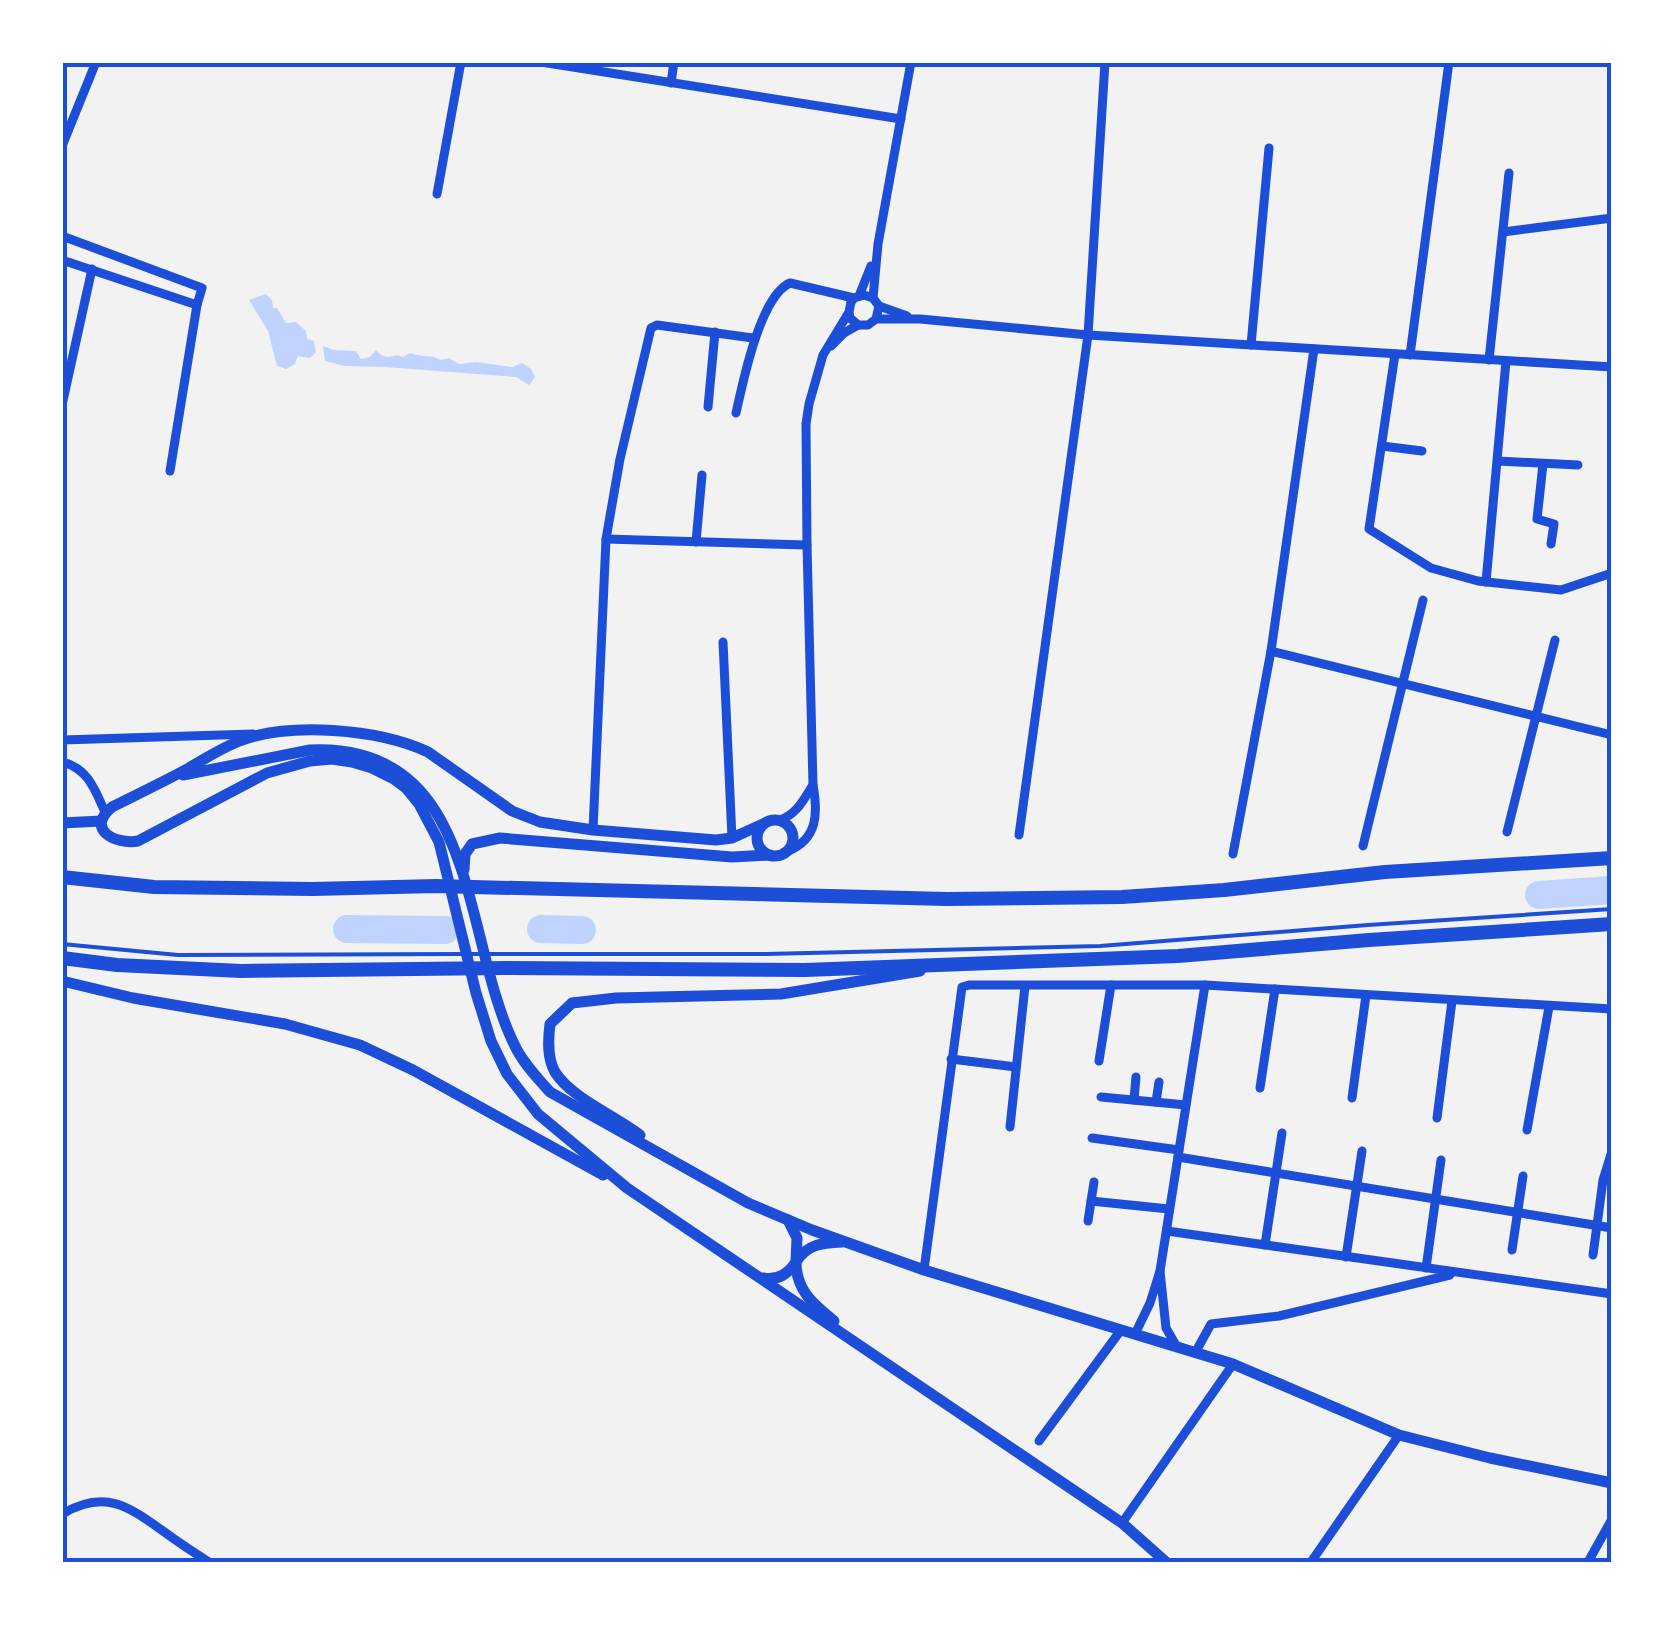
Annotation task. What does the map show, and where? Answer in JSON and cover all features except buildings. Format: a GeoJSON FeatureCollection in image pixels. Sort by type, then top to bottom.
{"type":"FeatureCollection","features":[{"type":"Feature","properties":{"kind":"highway"},"geometry":{"type":"LineString","coordinates":[[62,877],[172,887],[436,886],[1032,899],[1178,894],[1385,872],[1612,858]]}},
{"type":"Feature","properties":{"kind":"highway"},"geometry":{"type":"LineString","coordinates":[[62,958],[241,971],[806,970],[1178,956],[1612,924]]}},
{"type":"Feature","properties":{"kind":"main road"},"geometry":{"type":"LineString","coordinates":[[464,879],[465,854],[472,844],[484,840],[500,838],[732,858],[779,856],[793,842],[792,831],[780,820],[716,840],[565,827],[512,810],[428,752],[396,740],[341,730],[275,733],[238,741],[112,806],[103,817],[104,830],[110,837],[127,842],[138,840],[268,773],[310,761],[332,759],[372,768],[406,788],[429,820],[443,854],[476,993],[496,1054],[521,1094],[553,1128],[627,1188]]}},
{"type":"Feature","properties":{"kind":"main road"},"geometry":{"type":"LineString","coordinates":[[167,780],[310,750],[346,751],[395,768],[421,791],[444,822],[464,879],[502,1018],[531,1073],[550,1092],[748,1203],[924,1270],[1232,1364],[1399,1435],[1612,1483]]}},
{"type":"Feature","properties":{"kind":"main road"},"geometry":{"type":"LineString","coordinates":[[62,822],[103,817]]}},
{"type":"Feature","properties":{"kind":"main road"},"geometry":{"type":"LineString","coordinates":[[762,824],[757,842],[770,856]]}},
{"type":"Feature","properties":{"kind":"main road"},"geometry":{"type":"LineString","coordinates":[[667,1156],[631,1127],[568,1087],[556,1074],[548,1043],[550,1024],[572,1003],[616,998],[781,994],[949,966]]}},
{"type":"Feature","properties":{"kind":"main road"},"geometry":{"type":"LineString","coordinates":[[62,981],[134,998],[285,1024],[360,1045],[414,1070],[627,1188],[1122,1523],[1166,1562]]}},
{"type":"Feature","properties":{"kind":"main road"},"geometry":{"type":"LineString","coordinates":[[788,1220],[797,1238],[798,1280],[809,1299],[900,1373]]}},
{"type":"Feature","properties":{"kind":"main road"},"geometry":{"type":"LineString","coordinates":[[759,1277],[778,1278],[812,1246],[848,1242]]}},
{"type":"Feature","properties":{"kind":"street"},"geometry":{"type":"LineString","coordinates":[[62,146],[96,62]]}},
{"type":"Feature","properties":{"kind":"street"},"geometry":{"type":"LineString","coordinates":[[437,194],[460,62]]}},
{"type":"Feature","properties":{"kind":"street"},"geometry":{"type":"LineString","coordinates":[[541,62],[901,119]]}},
{"type":"Feature","properties":{"kind":"street"},"geometry":{"type":"LineString","coordinates":[[670,83],[674,62]]}},
{"type":"Feature","properties":{"kind":"street"},"geometry":{"type":"LineString","coordinates":[[876,320],[878,244],[911,62]]}},
{"type":"Feature","properties":{"kind":"street"},"geometry":{"type":"LineString","coordinates":[[1019,835],[1088,335],[1106,62]]}},
{"type":"Feature","properties":{"kind":"street"},"geometry":{"type":"LineString","coordinates":[[1410,354],[1449,62]]}},
{"type":"Feature","properties":{"kind":"street"},"geometry":{"type":"LineString","coordinates":[[1251,345],[1269,148]]}},
{"type":"Feature","properties":{"kind":"street"},"geometry":{"type":"LineString","coordinates":[[1489,360],[1510,173]]}},
{"type":"Feature","properties":{"kind":"street"},"geometry":{"type":"LineString","coordinates":[[1503,232],[1612,218]]}},
{"type":"Feature","properties":{"kind":"street"},"geometry":{"type":"LineString","coordinates":[[62,236],[202,288],[170,471]]}},
{"type":"Feature","properties":{"kind":"street"},"geometry":{"type":"LineString","coordinates":[[788,851],[805,842],[812,832],[816,804],[806,424],[823,355],[857,297],[878,244]]}},
{"type":"Feature","properties":{"kind":"street"},"geometry":{"type":"LineString","coordinates":[[62,260],[197,305]]}},
{"type":"Feature","properties":{"kind":"street"},"geometry":{"type":"LineString","coordinates":[[62,405],[92,269]]}},
{"type":"Feature","properties":{"kind":"street"},"geometry":{"type":"LineString","coordinates":[[736,413],[753,338],[784,284],[876,302],[920,320]]}},
{"type":"Feature","properties":{"kind":"street"},"geometry":{"type":"LineString","coordinates":[[848,312],[858,325]]}},
{"type":"Feature","properties":{"kind":"street"},"geometry":{"type":"LineString","coordinates":[[823,355],[844,333],[858,325],[876,320],[920,320],[1088,335],[1612,367]]}},
{"type":"Feature","properties":{"kind":"street"},"geometry":{"type":"LineString","coordinates":[[593,830],[606,540],[620,459],[653,326],[753,338]]}},
{"type":"Feature","properties":{"kind":"street"},"geometry":{"type":"LineString","coordinates":[[708,407],[715,332]]}},
{"type":"Feature","properties":{"kind":"street"},"geometry":{"type":"LineString","coordinates":[[1232,854],[1271,651],[1314,349]]}},
{"type":"Feature","properties":{"kind":"street"},"geometry":{"type":"LineString","coordinates":[[1395,354],[1369,528],[1431,568],[1486,582],[1562,590],[1612,573]]}},
{"type":"Feature","properties":{"kind":"street"},"geometry":{"type":"LineString","coordinates":[[1486,582],[1506,360]]}},
{"type":"Feature","properties":{"kind":"street"},"geometry":{"type":"LineString","coordinates":[[1382,446],[1422,452]]}},
{"type":"Feature","properties":{"kind":"street"},"geometry":{"type":"LineString","coordinates":[[1498,461],[1578,465]]}},
{"type":"Feature","properties":{"kind":"street"},"geometry":{"type":"LineString","coordinates":[[1543,464],[1537,518],[1554,524],[1551,544]]}},
{"type":"Feature","properties":{"kind":"street"},"geometry":{"type":"LineString","coordinates":[[696,542],[702,475]]}},
{"type":"Feature","properties":{"kind":"street"},"geometry":{"type":"LineString","coordinates":[[606,540],[807,545]]}},
{"type":"Feature","properties":{"kind":"street"},"geometry":{"type":"LineString","coordinates":[[1363,846],[1423,600]]}},
{"type":"Feature","properties":{"kind":"street"},"geometry":{"type":"LineString","coordinates":[[1507,832],[1555,640]]}},
{"type":"Feature","properties":{"kind":"street"},"geometry":{"type":"LineString","coordinates":[[723,642],[732,838]]}},
{"type":"Feature","properties":{"kind":"street"},"geometry":{"type":"LineString","coordinates":[[1271,651],[1612,735]]}},
{"type":"Feature","properties":{"kind":"street"},"geometry":{"type":"LineString","coordinates":[[62,740],[275,733]]}},
{"type":"Feature","properties":{"kind":"street"},"geometry":{"type":"LineString","coordinates":[[62,762],[90,778],[103,817]]}},
{"type":"Feature","properties":{"kind":"street"},"geometry":{"type":"LineString","coordinates":[[780,820],[799,809],[813,785]]}},
{"type":"Feature","properties":{"kind":"street"},"geometry":{"type":"LineString","coordinates":[[1100,1061],[1111,985]]}},
{"type":"Feature","properties":{"kind":"street"},"geometry":{"type":"LineString","coordinates":[[1135,1334],[1160,1270],[1205,985]]}},
{"type":"Feature","properties":{"kind":"street"},"geometry":{"type":"LineString","coordinates":[[924,1270],[962,987],[1205,985],[1612,1010]]}},
{"type":"Feature","properties":{"kind":"street"},"geometry":{"type":"LineString","coordinates":[[1010,1128],[1025,986]]}},
{"type":"Feature","properties":{"kind":"street"},"geometry":{"type":"LineString","coordinates":[[1260,1088],[1275,989]]}},
{"type":"Feature","properties":{"kind":"street"},"geometry":{"type":"LineString","coordinates":[[1352,1098],[1366,995]]}},
{"type":"Feature","properties":{"kind":"street"},"geometry":{"type":"LineString","coordinates":[[1437,1118],[1452,1001]]}},
{"type":"Feature","properties":{"kind":"street"},"geometry":{"type":"LineString","coordinates":[[1526,1130],[1548,1007]]}},
{"type":"Feature","properties":{"kind":"street"},"geometry":{"type":"LineString","coordinates":[[951,1059],[1016,1067]]}},
{"type":"Feature","properties":{"kind":"street"},"geometry":{"type":"LineString","coordinates":[[1134,1100],[1136,1077]]}},
{"type":"Feature","properties":{"kind":"street"},"geometry":{"type":"LineString","coordinates":[[1156,1102],[1160,1082]]}},
{"type":"Feature","properties":{"kind":"street"},"geometry":{"type":"LineString","coordinates":[[1101,1097],[1186,1105]]}},
{"type":"Feature","properties":{"kind":"street"},"geometry":{"type":"LineString","coordinates":[[1265,1245],[1282,1134]]}},
{"type":"Feature","properties":{"kind":"street"},"geometry":{"type":"LineString","coordinates":[[1092,1138],[1276,1173],[1612,1228]]}},
{"type":"Feature","properties":{"kind":"street"},"geometry":{"type":"LineString","coordinates":[[1346,1257],[1362,1151]]}},
{"type":"Feature","properties":{"kind":"street"},"geometry":{"type":"LineString","coordinates":[[1593,1254],[1603,1180],[1612,1151]]}},
{"type":"Feature","properties":{"kind":"street"},"geometry":{"type":"LineString","coordinates":[[1426,1268],[1440,1160]]}},
{"type":"Feature","properties":{"kind":"street"},"geometry":{"type":"LineString","coordinates":[[1512,1250],[1523,1176]]}},
{"type":"Feature","properties":{"kind":"street"},"geometry":{"type":"LineString","coordinates":[[1088,1222],[1094,1182]]}},
{"type":"Feature","properties":{"kind":"street"},"geometry":{"type":"LineString","coordinates":[[1091,1201],[1169,1208]]}},
{"type":"Feature","properties":{"kind":"street"},"geometry":{"type":"LineString","coordinates":[[1166,1230],[1612,1294]]}},
{"type":"Feature","properties":{"kind":"street"},"geometry":{"type":"LineString","coordinates":[[1160,1270],[1166,1328],[1177,1347]]}},
{"type":"Feature","properties":{"kind":"street"},"geometry":{"type":"LineString","coordinates":[[1195,1353],[1211,1324],[1279,1316],[1458,1273]]}},
{"type":"Feature","properties":{"kind":"street"},"geometry":{"type":"LineString","coordinates":[[1040,1440],[1120,1330]]}},
{"type":"Feature","properties":{"kind":"street"},"geometry":{"type":"LineString","coordinates":[[1122,1523],[1232,1364]]}},
{"type":"Feature","properties":{"kind":"street"},"geometry":{"type":"LineString","coordinates":[[1311,1562],[1399,1435]]}},
{"type":"Feature","properties":{"kind":"street"},"geometry":{"type":"LineString","coordinates":[[62,1514],[75,1506],[105,1501],[130,1508],[209,1562]]}},
{"type":"Feature","properties":{"kind":"street"},"geometry":{"type":"LineString","coordinates":[[1588,1562],[1612,1519]]}},
{"type":"Feature","properties":{"kind":"lane"},"geometry":{"type":"LineString","coordinates":[[62,944],[178,955],[894,952],[1100,946],[1612,909]]}},
{"type":"Feature","properties":{"kind":"water"},"geometry":{"type":"Polygon","coordinates":[[[266,294],[286,323],[296,322],[306,331],[307,339],[314,341],[316,352],[310,358],[298,356],[295,364],[286,369],[277,366],[268,331],[249,300],[266,294]]]}},
{"type":"Feature","properties":{"kind":"water"},"geometry":{"type":"Polygon","coordinates":[[[323,346],[356,351],[361,359],[376,350],[385,357],[410,353],[441,360],[449,358],[459,364],[512,367],[522,363],[535,377],[529,385],[516,377],[345,366],[325,361],[323,346]]]}},
{"type":"Feature","properties":{"kind":"waterway"},"geometry":{"type":"LineString","coordinates":[[1539,895],[1612,890]]}},
{"type":"Feature","properties":{"kind":"waterway"},"geometry":{"type":"LineString","coordinates":[[347,929],[445,930]]}},
{"type":"Feature","properties":{"kind":"waterway"},"geometry":{"type":"LineString","coordinates":[[541,929],[582,930]]}}]}
